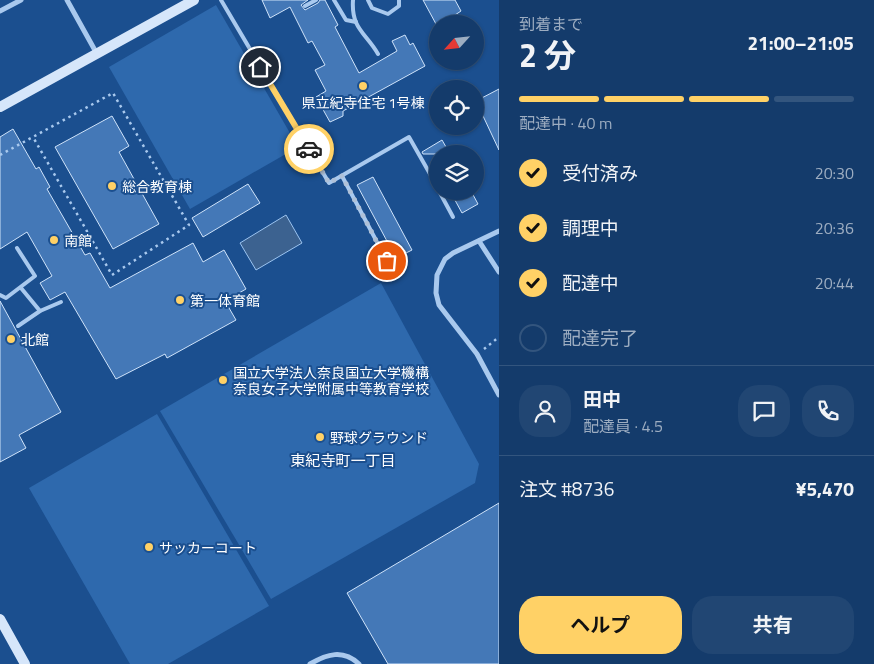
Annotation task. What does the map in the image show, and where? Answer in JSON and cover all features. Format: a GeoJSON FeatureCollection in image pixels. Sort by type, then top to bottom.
{"type":"FeatureCollection","features":[{"type":"Feature","properties":{"kind":"street"},"geometry":{"type":"LineString","coordinates":[[0,11],[21,0]]}},
{"type":"Feature","properties":{"kind":"street"},"geometry":{"type":"LineString","coordinates":[[67,0],[97,54]]}},
{"type":"Feature","properties":{"kind":"street"},"geometry":{"type":"LineString","coordinates":[[0,107],[194,0]]}},
{"type":"Feature","properties":{"kind":"street"},"geometry":{"type":"LineString","coordinates":[[499,232],[445,259],[437,275],[436,294],[439,305],[477,354],[499,395]]}},
{"type":"Feature","properties":{"kind":"street"},"geometry":{"type":"LineString","coordinates":[[479,241],[499,272]]}},
{"type":"Feature","properties":{"kind":"street"},"geometry":{"type":"LineString","coordinates":[[0,620],[25,664]]}},
{"type":"Feature","properties":{"kind":"street"},"geometry":{"type":"LineString","coordinates":[[310,664],[330,654],[344,654],[359,664]]}},
{"type":"Feature","properties":{"kind":"lane"},"geometry":{"type":"LineString","coordinates":[[221,0],[329,183],[409,137],[429,174]]}},
{"type":"Feature","properties":{"kind":"lane"},"geometry":{"type":"LineString","coordinates":[[305,6],[316,0]]}},
{"type":"Feature","properties":{"kind":"lane"},"geometry":{"type":"LineString","coordinates":[[334,0],[346,20],[356,22]]}},
{"type":"Feature","properties":{"kind":"lane"},"geometry":{"type":"LineString","coordinates":[[353,0],[352,8],[356,22],[363,36],[378,54]]}},
{"type":"Feature","properties":{"kind":"lane"},"geometry":{"type":"LineString","coordinates":[[368,0],[372,8],[388,14],[399,6],[399,0]]}},
{"type":"Feature","properties":{"kind":"lane"},"geometry":{"type":"LineString","coordinates":[[342,176],[387,261]]}},
{"type":"Feature","properties":{"kind":"lane"},"geometry":{"type":"LineString","coordinates":[[444,200],[453,217]]}},
{"type":"Feature","properties":{"kind":"lane"},"geometry":{"type":"LineString","coordinates":[[0,295],[6,298],[35,276],[17,248]]}},
{"type":"Feature","properties":{"kind":"lane"},"geometry":{"type":"LineString","coordinates":[[21,288],[40,311]]}},
{"type":"Feature","properties":{"kind":"lane"},"geometry":{"type":"LineString","coordinates":[[18,326],[40,311],[62,302]]}},
{"type":"Feature","properties":{"kind":"path"},"geometry":{"type":"LineString","coordinates":[[0,155],[113,93],[189,225],[112,275],[33,137]]}},
{"type":"Feature","properties":{"kind":"path"},"geometry":{"type":"LineString","coordinates":[[477,354],[499,337]]}},
{"type":"Feature","properties":{"kind":"shaded area"},"geometry":{"type":"Polygon","coordinates":[[[216,5],[298,147],[190,209],[109,67],[216,5]]]}},
{"type":"Feature","properties":{"kind":"shaded area"},"geometry":{"type":"Polygon","coordinates":[[[286,215],[302,243],[256,270],[240,243],[286,215]]]}},
{"type":"Feature","properties":{"kind":"shaded area","name":"野球グラウンド"},"geometry":{"type":"Polygon","coordinates":[[[381,283],[479,464],[475,483],[271,599],[160,411],[381,283]]]}},
{"type":"Feature","properties":{"kind":"shaded area","name":"サッカーコート"},"geometry":{"type":"Polygon","coordinates":[[[157,414],[269,606],[168,664],[130,664],[29,488],[157,414]]]}},
{"type":"Feature","properties":{"kind":"building"},"geometry":{"type":"Polygon","coordinates":[[[262,0],[308,0],[301,5],[305,10],[320,0],[325,0],[338,25],[335,27],[359,73],[397,51],[392,41],[405,35],[410,45],[413,43],[425,66],[343,111],[343,116],[330,122],[316,97],[326,91],[315,70],[325,65],[312,41],[308,43],[290,7],[270,18],[262,0]]]}},
{"type":"Feature","properties":{"kind":"building"},"geometry":{"type":"Polygon","coordinates":[[[423,0],[455,0],[461,11],[455,15],[431,15],[423,0]]]}},
{"type":"Feature","properties":{"kind":"building"},"geometry":{"type":"Polygon","coordinates":[[[499,89],[499,150],[484,118],[484,97],[499,89]]]}},
{"type":"Feature","properties":{"kind":"building","name":"総合教育棟"},"geometry":{"type":"Polygon","coordinates":[[[112,116],[129,146],[119,152],[159,224],[113,249],[55,147],[112,116]]]}},
{"type":"Feature","properties":{"kind":"building"},"geometry":{"type":"Polygon","coordinates":[[[13,129],[36,169],[39,167],[50,187],[47,189],[85,255],[90,253],[110,288],[193,243],[203,262],[224,250],[246,289],[225,301],[236,320],[167,358],[165,354],[116,379],[65,292],[50,300],[40,283],[52,276],[27,232],[0,249],[0,137],[13,129]]]}},
{"type":"Feature","properties":{"kind":"building"},"geometry":{"type":"Polygon","coordinates":[[[442,140],[445,145],[434,145],[442,140]]]}},
{"type":"Feature","properties":{"kind":"building"},"geometry":{"type":"Polygon","coordinates":[[[429,148],[429,154],[423,154],[422,152],[429,148]]]}},
{"type":"Feature","properties":{"kind":"building"},"geometry":{"type":"Polygon","coordinates":[[[373,177],[412,250],[396,258],[357,185],[373,177]]]}},
{"type":"Feature","properties":{"kind":"building"},"geometry":{"type":"Polygon","coordinates":[[[248,184],[260,203],[203,237],[192,218],[248,184]]]}},
{"type":"Feature","properties":{"kind":"building"},"geometry":{"type":"Polygon","coordinates":[[[455,200],[476,200],[478,204],[462,213],[455,200]]]}},
{"type":"Feature","properties":{"kind":"building","name":"北館"},"geometry":{"type":"Polygon","coordinates":[[[0,301],[61,412],[19,435],[26,448],[0,462],[0,301]]]}},
{"type":"Feature","properties":{"kind":"building"},"geometry":{"type":"Polygon","coordinates":[[[499,503],[499,664],[388,664],[347,593],[499,503]]]}},
{"type":"Feature","properties":{"kind":"way so far"},"geometry":{"type":"LineString","coordinates":[[309,149],[329,183],[342,176],[387,261]]}},
{"type":"Feature","properties":{"kind":"place","name":"県立紀寺住宅 1号棟"},"geometry":{"type":"Point","coordinates":[363,86]}},
{"type":"Feature","properties":{"kind":"place","name":"総合教育棟"},"geometry":{"type":"Point","coordinates":[112,186]}},
{"type":"Feature","properties":{"kind":"place","name":"南館"},"geometry":{"type":"Point","coordinates":[54,240]}},
{"type":"Feature","properties":{"kind":"place","name":"第一体育館"},"geometry":{"type":"Point","coordinates":[180,300]}},
{"type":"Feature","properties":{"kind":"place","name":"北館"},"geometry":{"type":"Point","coordinates":[11,339]}},
{"type":"Feature","properties":{"kind":"place","name":"国立大学法人奈良国立大学機構 奈良女子大学附属中等教育学校"},"geometry":{"type":"Point","coordinates":[223,380]}},
{"type":"Feature","properties":{"kind":"place","name":"野球グラウンド"},"geometry":{"type":"Point","coordinates":[320,437]}},
{"type":"Feature","properties":{"kind":"place","name":"サッカーコート"},"geometry":{"type":"Point","coordinates":[149,547]}},
{"type":"Feature","properties":{"kind":"district","name":"東紀寺町一丁目"},"geometry":{"type":"Point","coordinates":[343,460]}},
{"type":"Feature","properties":{"kind":"route"},"geometry":{"type":"LineString","coordinates":[[260,67],[309,149]]}}]}
